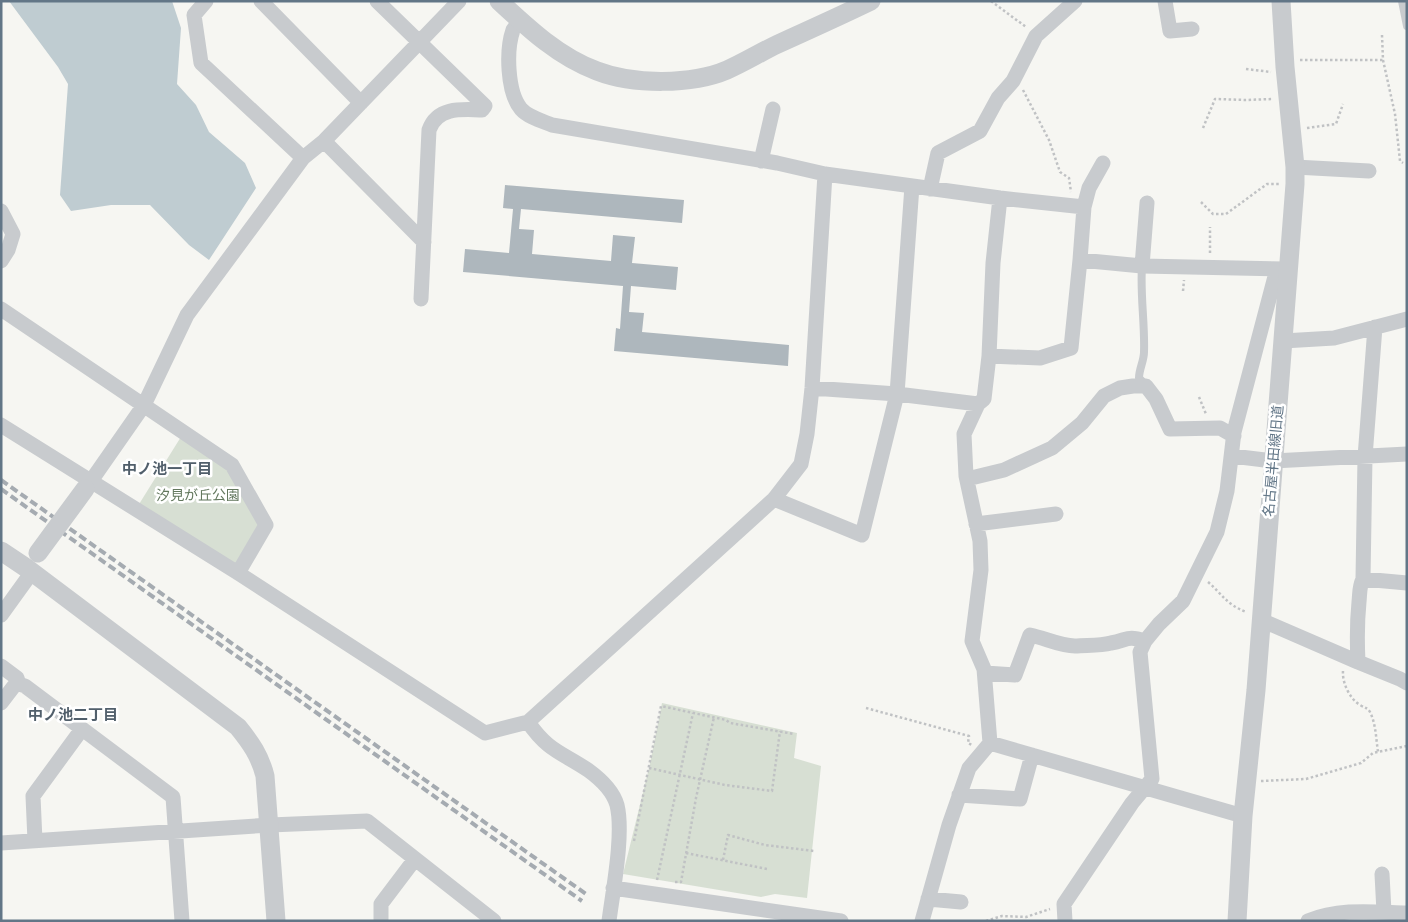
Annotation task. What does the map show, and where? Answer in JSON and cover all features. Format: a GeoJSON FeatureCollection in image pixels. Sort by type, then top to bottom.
{"type":"FeatureCollection","features":[{"type":"Feature","properties":{"kind":"street"},"geometry":{"type":"LineString","coordinates":[[206,1],[194,15],[201,63],[303,158]]}},
{"type":"Feature","properties":{"kind":"street"},"geometry":{"type":"LineString","coordinates":[[261,1],[361,103]]}},
{"type":"Feature","properties":{"kind":"street"},"geometry":{"type":"LineString","coordinates":[[377,1],[485,106],[482,110],[452,110],[436,118],[429,130],[421,299]]}},
{"type":"Feature","properties":{"kind":"street"},"geometry":{"type":"LineString","coordinates":[[1,615],[30,570],[38,553],[144,405],[187,315],[303,158],[324,141],[459,1]]}},
{"type":"Feature","properties":{"kind":"street"},"geometry":{"type":"LineString","coordinates":[[499,1],[539,38],[571,58],[597,71],[625,79],[656,82],[693,79],[726,70],[871,1]]}},
{"type":"Feature","properties":{"kind":"street"},"geometry":{"type":"LineString","coordinates":[[930,189],[938,153],[980,131],[998,98],[1013,81],[1036,36],[1075,1]]}},
{"type":"Feature","properties":{"kind":"street"},"geometry":{"type":"LineString","coordinates":[[1165,1],[1170,31],[1192,29]]}},
{"type":"Feature","properties":{"kind":"street","name":"名古屋半田線旧道"},"geometry":{"type":"LineString","coordinates":[[1237,921],[1243,816],[1283,341],[1282,269],[1295,176],[1281,1]]}},
{"type":"Feature","properties":{"kind":"street"},"geometry":{"type":"LineString","coordinates":[[520,21],[514,28],[510,46],[510,83],[517,103],[523,111],[552,125],[825,174],[1000,198],[1084,207]]}},
{"type":"Feature","properties":{"kind":"street"},"geometry":{"type":"LineString","coordinates":[[761,161],[773,109]]}},
{"type":"Feature","properties":{"kind":"street"},"geometry":{"type":"LineString","coordinates":[[324,141],[424,242]]}},
{"type":"Feature","properties":{"kind":"street"},"geometry":{"type":"LineString","coordinates":[[990,356],[1040,358],[1070,348],[1084,207],[1089,188],[1103,163]]}},
{"type":"Feature","properties":{"kind":"street"},"geometry":{"type":"LineString","coordinates":[[1295,176],[1370,171]]}},
{"type":"Feature","properties":{"kind":"street"},"geometry":{"type":"LineString","coordinates":[[1,425],[88,485],[238,573],[485,733],[528,722],[774,499],[801,464],[807,434],[812,388],[825,174]]}},
{"type":"Feature","properties":{"kind":"street"},"geometry":{"type":"LineString","coordinates":[[774,499],[862,535],[897,394],[912,186]]}},
{"type":"Feature","properties":{"kind":"street"},"geometry":{"type":"LineString","coordinates":[[922,921],[959,795],[969,768],[986,747],[984,673],[972,641],[981,570],[980,541],[967,479],[964,434],[978,404],[984,399],[990,356],[993,263],[1000,198]]}},
{"type":"Feature","properties":{"kind":"street"},"geometry":{"type":"LineString","coordinates":[[1142,266],[1147,203]]}},
{"type":"Feature","properties":{"kind":"street"},"geometry":{"type":"LineString","coordinates":[[1,211],[14,234],[8,250],[1,260]]}},
{"type":"Feature","properties":{"kind":"street"},"geometry":{"type":"LineString","coordinates":[[1065,914],[1064,904],[1144,786],[1152,779],[1140,652],[1145,641],[1159,624],[1183,601],[1217,532],[1227,491],[1234,436],[1282,269],[1142,266],[1080,260]]}},
{"type":"Feature","properties":{"kind":"street"},"geometry":{"type":"LineString","coordinates":[[1,310],[232,465],[266,525],[238,573]]}},
{"type":"Feature","properties":{"kind":"street"},"geometry":{"type":"LineString","coordinates":[[1283,341],[1334,338],[1407,319]]}},
{"type":"Feature","properties":{"kind":"street"},"geometry":{"type":"LineString","coordinates":[[1352,660],[1360,599],[1359,586],[1363,579],[1365,457],[1375,328]]}},
{"type":"Feature","properties":{"kind":"street"},"geometry":{"type":"LineString","coordinates":[[967,479],[1004,470],[1052,448],[1082,423],[1104,396],[1120,388],[1146,386],[1156,399],[1170,429],[1220,428],[1234,436]]}},
{"type":"Feature","properties":{"kind":"street"},"geometry":{"type":"LineString","coordinates":[[812,388],[897,394],[978,404]]}},
{"type":"Feature","properties":{"kind":"street"},"geometry":{"type":"LineString","coordinates":[[1232,456],[1273,461],[1407,454]]}},
{"type":"Feature","properties":{"kind":"street"},"geometry":{"type":"LineString","coordinates":[[976,524],[1056,514]]}},
{"type":"Feature","properties":{"kind":"street"},"geometry":{"type":"LineString","coordinates":[[1,551],[30,570],[238,727],[252,744],[265,776],[276,921]]}},
{"type":"Feature","properties":{"kind":"street"},"geometry":{"type":"LineString","coordinates":[[1363,579],[1407,583]]}},
{"type":"Feature","properties":{"kind":"street"},"geometry":{"type":"LineString","coordinates":[[1261,618],[1352,660],[1400,678],[1407,683]]}},
{"type":"Feature","properties":{"kind":"street"},"geometry":{"type":"LineString","coordinates":[[984,673],[1014,676],[1030,635],[1048,639],[1059,644],[1074,646],[1110,644],[1133,637],[1145,641]]}},
{"type":"Feature","properties":{"kind":"street"},"geometry":{"type":"LineString","coordinates":[[1,666],[17,678],[19,684]]}},
{"type":"Feature","properties":{"kind":"street"},"geometry":{"type":"LineString","coordinates":[[1,704],[14,686],[19,684],[25,686],[173,797],[182,921]]}},
{"type":"Feature","properties":{"kind":"street"},"geometry":{"type":"LineString","coordinates":[[528,722],[538,737],[550,748],[588,770],[600,780],[616,804],[618,836],[609,921]]}},
{"type":"Feature","properties":{"kind":"street"},"geometry":{"type":"LineString","coordinates":[[35,841],[33,796],[82,729]]}},
{"type":"Feature","properties":{"kind":"street"},"geometry":{"type":"LineString","coordinates":[[986,747],[1032,755],[1243,816]]}},
{"type":"Feature","properties":{"kind":"street"},"geometry":{"type":"LineString","coordinates":[[959,795],[1020,799],[1032,755]]}},
{"type":"Feature","properties":{"kind":"street"},"geometry":{"type":"LineString","coordinates":[[1,843],[270,825],[366,821],[494,921]]}},
{"type":"Feature","properties":{"kind":"street"},"geometry":{"type":"LineString","coordinates":[[381,921],[381,904],[415,859]]}},
{"type":"Feature","properties":{"kind":"street"},"geometry":{"type":"LineString","coordinates":[[1382,874],[1384,912]]}},
{"type":"Feature","properties":{"kind":"street"},"geometry":{"type":"LineString","coordinates":[[613,888],[743,914],[841,921]]}},
{"type":"Feature","properties":{"kind":"street"},"geometry":{"type":"LineString","coordinates":[[928,899],[962,902]]}},
{"type":"Feature","properties":{"kind":"street"},"geometry":{"type":"LineString","coordinates":[[1308,921],[1323,915],[1342,913],[1384,912],[1407,914]]}},
{"type":"Feature","properties":{"kind":"lane"},"geometry":{"type":"LineString","coordinates":[[1402,1],[1407,26]]}},
{"type":"Feature","properties":{"kind":"lane"},"geometry":{"type":"LineString","coordinates":[[1141,386],[1142,381],[1139,378],[1139,374],[1144,354],[1142,266]]}},
{"type":"Feature","properties":{"kind":"path"},"geometry":{"type":"LineString","coordinates":[[991,1],[1036,36]]}},
{"type":"Feature","properties":{"kind":"path"},"geometry":{"type":"LineString","coordinates":[[1382,35],[1383,60],[1395,114],[1400,161],[1403,162]]}},
{"type":"Feature","properties":{"kind":"path"},"geometry":{"type":"LineString","coordinates":[[1246,69],[1285,68],[1302,60],[1383,60]]}},
{"type":"Feature","properties":{"kind":"path"},"geometry":{"type":"LineString","coordinates":[[1013,81],[1019,84],[1049,140],[1060,172],[1068,178],[1072,196]]}},
{"type":"Feature","properties":{"kind":"path"},"geometry":{"type":"LineString","coordinates":[[1203,128],[1215,99],[1246,100],[1288,97]]}},
{"type":"Feature","properties":{"kind":"path"},"geometry":{"type":"LineString","coordinates":[[1291,130],[1336,124],[1343,104]]}},
{"type":"Feature","properties":{"kind":"path"},"geometry":{"type":"LineString","coordinates":[[1201,202],[1213,214],[1226,214],[1267,184],[1295,176]]}},
{"type":"Feature","properties":{"kind":"path"},"geometry":{"type":"LineString","coordinates":[[1210,227],[1210,268]]}},
{"type":"Feature","properties":{"kind":"path"},"geometry":{"type":"LineString","coordinates":[[1199,397],[1212,428]]}},
{"type":"Feature","properties":{"kind":"path"},"geometry":{"type":"LineString","coordinates":[[1195,577],[1208,582],[1234,607],[1261,618]]}},
{"type":"Feature","properties":{"kind":"path"},"geometry":{"type":"LineString","coordinates":[[1352,660],[1343,674],[1347,689],[1353,700],[1368,709],[1373,719],[1378,752]]}},
{"type":"Feature","properties":{"kind":"path"},"geometry":{"type":"LineString","coordinates":[[634,842],[662,706],[730,723],[794,734]]}},
{"type":"Feature","properties":{"kind":"path"},"geometry":{"type":"LineString","coordinates":[[866,708],[969,736],[968,743],[986,747]]}},
{"type":"Feature","properties":{"kind":"path"},"geometry":{"type":"LineString","coordinates":[[657,880],[693,713]]}},
{"type":"Feature","properties":{"kind":"path"},"geometry":{"type":"LineString","coordinates":[[673,881],[681,882],[714,718]]}},
{"type":"Feature","properties":{"kind":"path"},"geometry":{"type":"LineString","coordinates":[[649,768],[725,785],[772,791],[780,731]]}},
{"type":"Feature","properties":{"kind":"path"},"geometry":{"type":"LineString","coordinates":[[1247,782],[1306,779],[1361,763],[1373,753],[1407,746]]}},
{"type":"Feature","properties":{"kind":"path"},"geometry":{"type":"LineString","coordinates":[[723,860],[728,835],[765,845],[814,851]]}},
{"type":"Feature","properties":{"kind":"path"},"geometry":{"type":"LineString","coordinates":[[686,853],[767,869]]}},
{"type":"Feature","properties":{"kind":"path"},"geometry":{"type":"LineString","coordinates":[[648,880],[665,881]]}},
{"type":"Feature","properties":{"kind":"path"},"geometry":{"type":"LineString","coordinates":[[986,921],[1002,916],[1026,917],[1057,907],[1065,914]]}},
{"type":"Feature","properties":{"kind":"green space","name":"汐見が丘公園"},"geometry":{"type":"Polygon","coordinates":[[[184,432],[232,465],[266,525],[238,573],[136,509],[184,432]]]}},
{"type":"Feature","properties":{"kind":"green space"},"geometry":{"type":"Polygon","coordinates":[[[662,703],[797,733],[794,758],[821,766],[807,898],[775,894],[761,897],[623,874],[649,768],[662,703]]]}},
{"type":"Feature","properties":{"kind":"shaded area"},"geometry":{"type":"Polygon","coordinates":[[[9,1],[172,1],[181,28],[177,84],[196,105],[209,132],[245,163],[256,188],[209,260],[189,245],[150,205],[111,205],[71,211],[60,195],[68,84],[58,67],[9,1]]]}},
{"type":"Feature","properties":{"kind":"building"},"geometry":{"type":"Polygon","coordinates":[[[505,185],[684,200],[682,223],[521,209],[519,229],[534,230],[532,254],[611,261],[613,235],[635,237],[632,263],[678,267],[676,290],[631,286],[629,312],[644,313],[642,332],[789,345],[788,366],[614,351],[616,328],[620,329],[623,286],[463,272],[465,249],[509,253],[513,209],[503,208],[505,185]]]}},
{"type":"Feature","properties":{"kind":"railway"},"geometry":{"type":"LineString","coordinates":[[1,480],[586,894]]}},
{"type":"Feature","properties":{"kind":"railway"},"geometry":{"type":"LineString","coordinates":[[1,489],[582,901]]}},
{"type":"Feature","properties":{"kind":"district","name":"中ノ池一丁目"},"geometry":{"type":"Point","coordinates":[167,469]}},
{"type":"Feature","properties":{"kind":"district","name":"中ノ池二丁目"},"geometry":{"type":"Point","coordinates":[73,715]}}]}
